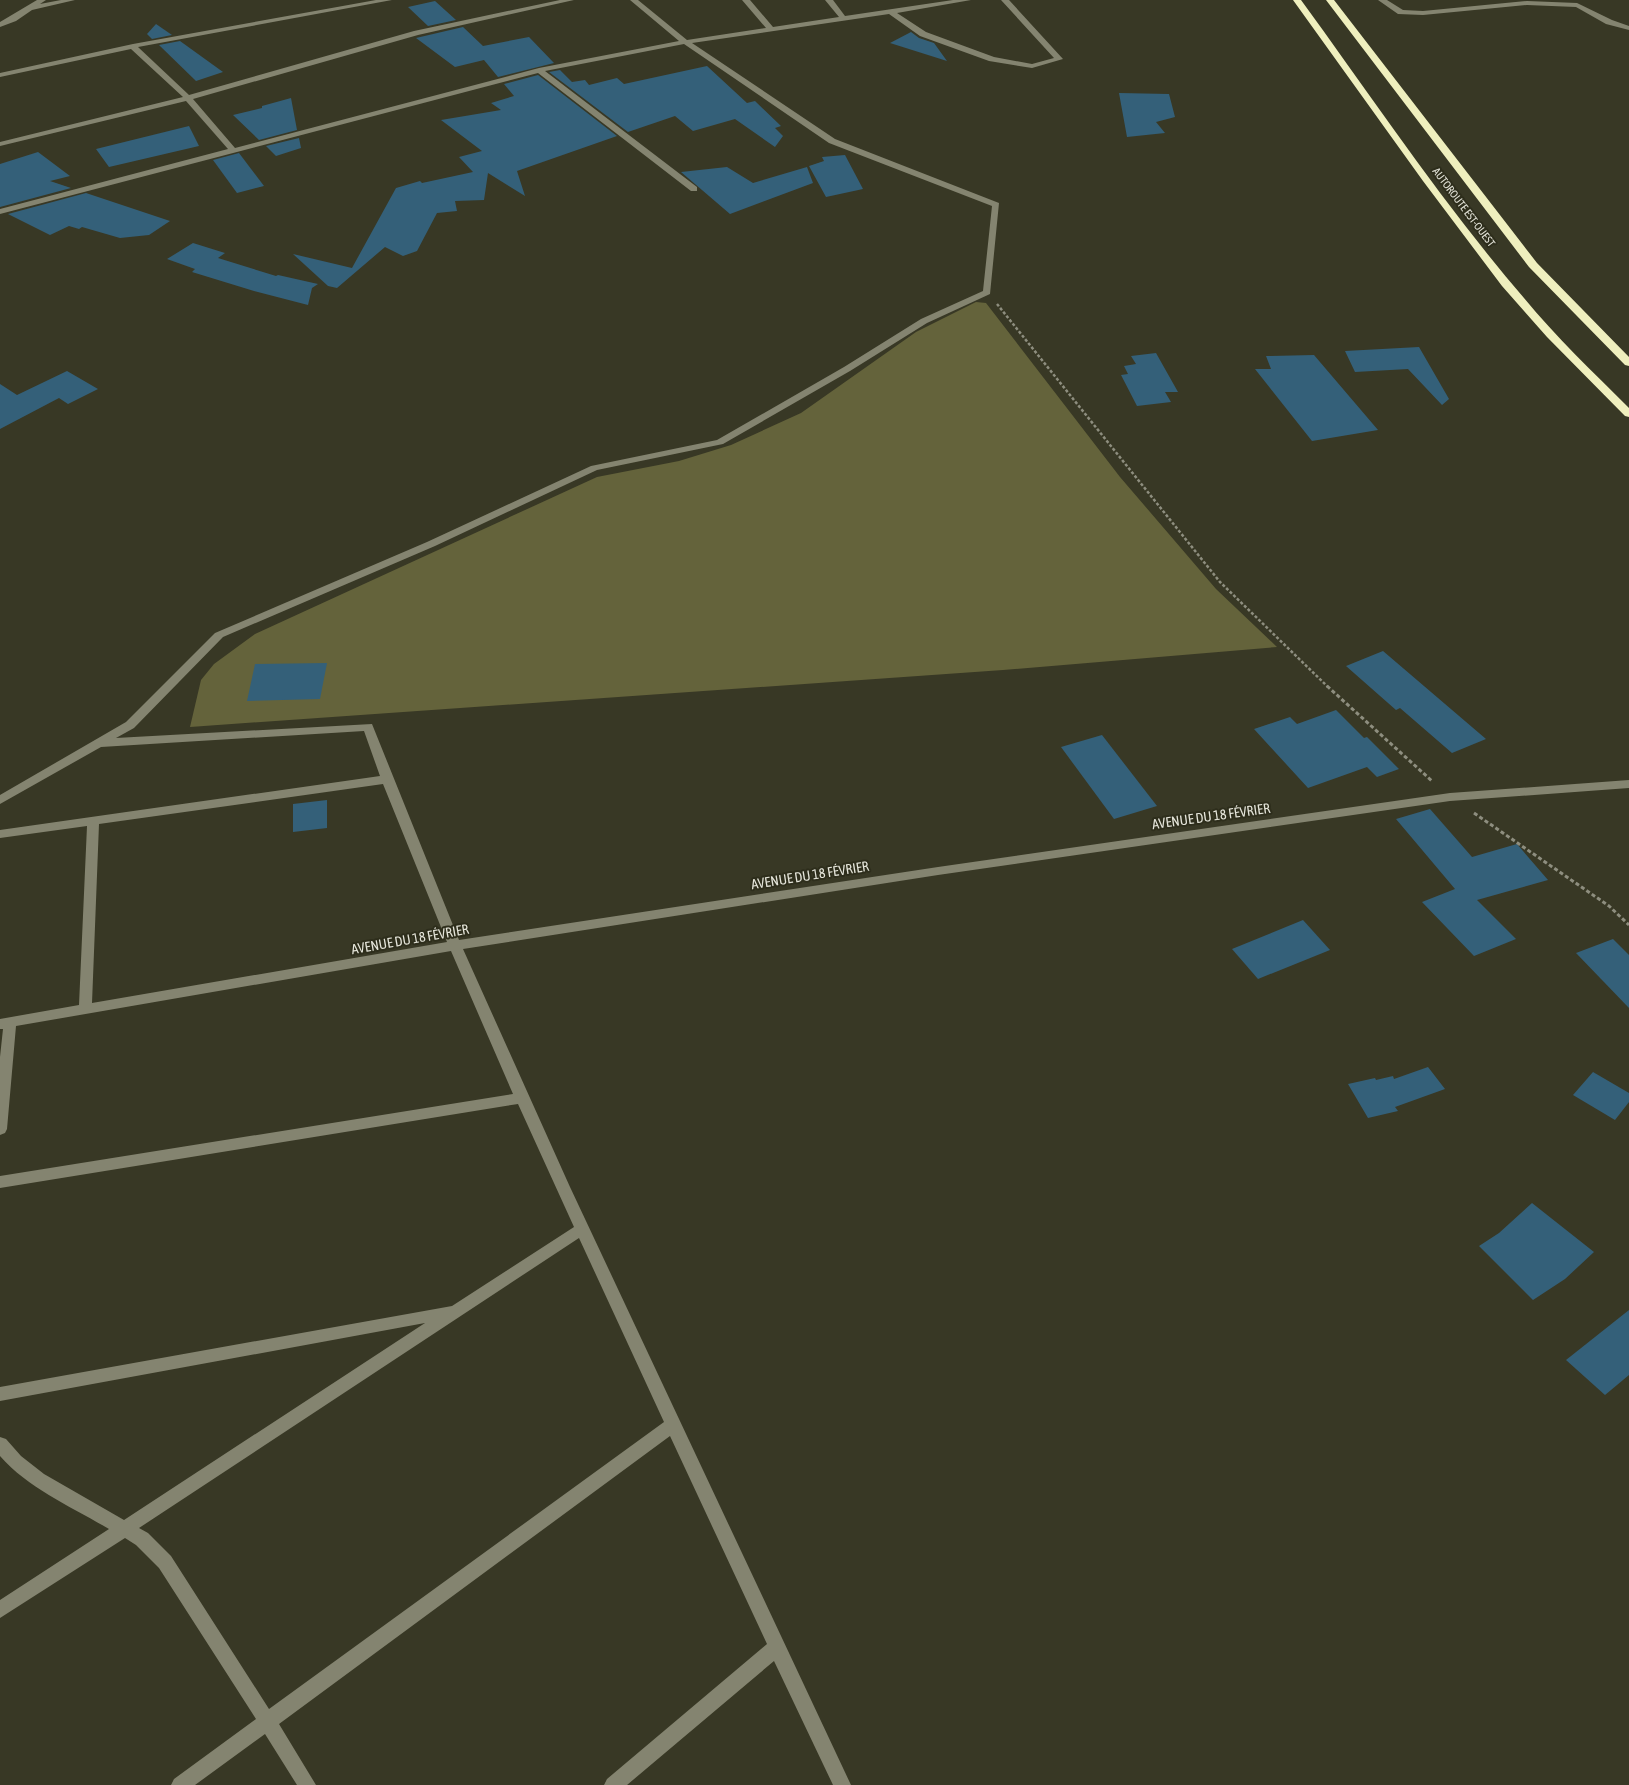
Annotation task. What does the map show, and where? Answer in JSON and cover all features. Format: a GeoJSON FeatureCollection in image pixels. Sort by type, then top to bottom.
{"type":"FeatureCollection","features":[{"type":"Feature","properties":{"kind":"highway","name":"AUTOROUTE EST-OUEST"},"geometry":{"type":"LineString","coordinates":[[1298,0],[1440,198],[1508,286],[1575,361],[1629,414]]}},
{"type":"Feature","properties":{"kind":"highway","name":"AUTOROUTE EST-OUEST"},"geometry":{"type":"LineString","coordinates":[[1330,0],[1533,265],[1629,363]]}},
{"type":"Feature","properties":{"kind":"street"},"geometry":{"type":"LineString","coordinates":[[0,25],[42,0]]}},
{"type":"Feature","properties":{"kind":"street"},"geometry":{"type":"LineString","coordinates":[[27,9],[71,0]]}},
{"type":"Feature","properties":{"kind":"street"},"geometry":{"type":"LineString","coordinates":[[0,75],[133,46],[388,0]]}},
{"type":"Feature","properties":{"kind":"street"},"geometry":{"type":"LineString","coordinates":[[0,144],[188,98],[416,33],[570,0]]}},
{"type":"Feature","properties":{"kind":"street"},"geometry":{"type":"LineString","coordinates":[[0,800],[130,725],[219,635],[431,544],[594,468],[720,442],[847,369],[924,321],[987,292],[996,205],[832,141],[685,42],[634,0]]}},
{"type":"Feature","properties":{"kind":"street"},"geometry":{"type":"LineString","coordinates":[[746,0],[771,29]]}},
{"type":"Feature","properties":{"kind":"street"},"geometry":{"type":"LineString","coordinates":[[829,0],[844,19]]}},
{"type":"Feature","properties":{"kind":"street"},"geometry":{"type":"LineString","coordinates":[[907,0],[913,8]]}},
{"type":"Feature","properties":{"kind":"street"},"geometry":{"type":"LineString","coordinates":[[0,212],[539,70],[685,42],[967,0]]}},
{"type":"Feature","properties":{"kind":"street"},"geometry":{"type":"LineString","coordinates":[[891,12],[923,34],[992,59],[1032,66],[1059,59],[1005,0]]}},
{"type":"Feature","properties":{"kind":"street"},"geometry":{"type":"LineString","coordinates":[[1382,0],[1401,12],[1423,13],[1527,3],[1577,5],[1609,22],[1629,28]]}},
{"type":"Feature","properties":{"kind":"street"},"geometry":{"type":"LineString","coordinates":[[133,46],[188,98],[234,151]]}},
{"type":"Feature","properties":{"kind":"street"},"geometry":{"type":"LineString","coordinates":[[539,70],[694,189]]}},
{"type":"Feature","properties":{"kind":"street"},"geometry":{"type":"LineString","coordinates":[[99,743],[368,727],[386,780],[454,946],[522,1098],[842,1785]]}},
{"type":"Feature","properties":{"kind":"street"},"geometry":{"type":"LineString","coordinates":[[0,834],[386,780]]}},
{"type":"Feature","properties":{"kind":"street","name":"AVENUE DU 18 FÉVRIER"},"geometry":{"type":"LineString","coordinates":[[5,1023],[454,946],[948,869],[1450,797],[1629,784]]}},
{"type":"Feature","properties":{"kind":"street"},"geometry":{"type":"LineString","coordinates":[[85,1010],[93,821]]}},
{"type":"Feature","properties":{"kind":"street"},"geometry":{"type":"LineString","coordinates":[[0,1129],[5,1023]]}},
{"type":"Feature","properties":{"kind":"street"},"geometry":{"type":"LineString","coordinates":[[0,1182],[522,1098]]}},
{"type":"Feature","properties":{"kind":"street"},"geometry":{"type":"LineString","coordinates":[[0,1610],[582,1229]]}},
{"type":"Feature","properties":{"kind":"street"},"geometry":{"type":"LineString","coordinates":[[0,1394],[456,1311]]}},
{"type":"Feature","properties":{"kind":"street"},"geometry":{"type":"LineString","coordinates":[[180,1785],[673,1424]]}},
{"type":"Feature","properties":{"kind":"street"},"geometry":{"type":"LineString","coordinates":[[0,1444],[15,1461],[38,1479],[142,1539],[165,1562],[184,1589],[307,1785]]}},
{"type":"Feature","properties":{"kind":"street"},"geometry":{"type":"LineString","coordinates":[[613,1785],[777,1647]]}},
{"type":"Feature","properties":{"kind":"path"},"geometry":{"type":"LineString","coordinates":[[987,292],[1220,582],[1309,669],[1450,797],[1610,906],[1629,925]]}},
{"type":"Feature","properties":{"kind":"shaded area"},"geometry":{"type":"Polygon","coordinates":[[[976,302],[986,303],[1120,477],[1216,589],[1277,647],[1003,670],[190,727],[201,680],[214,664],[255,634],[597,477],[679,461],[731,445],[801,413],[916,332],[976,302]]]}},
{"type":"Feature","properties":{"kind":"building"},"geometry":{"type":"Polygon","coordinates":[[[435,1],[456,20],[428,26],[408,7],[435,1]]]}},
{"type":"Feature","properties":{"kind":"building"},"geometry":{"type":"Polygon","coordinates":[[[156,24],[172,35],[152,39],[147,34],[156,24]]]}},
{"type":"Feature","properties":{"kind":"building"},"geometry":{"type":"Polygon","coordinates":[[[463,27],[483,46],[529,37],[554,63],[498,77],[484,60],[455,67],[416,38],[463,27]]]}},
{"type":"Feature","properties":{"kind":"building"},"geometry":{"type":"Polygon","coordinates":[[[911,32],[919,38],[934,43],[947,61],[890,43],[911,32]]]}},
{"type":"Feature","properties":{"kind":"building"},"geometry":{"type":"Polygon","coordinates":[[[180,41],[223,72],[196,81],[159,45],[180,41]]]}},
{"type":"Feature","properties":{"kind":"building"},"geometry":{"type":"Polygon","coordinates":[[[707,66],[747,103],[755,101],[781,126],[775,128],[783,136],[775,147],[735,119],[693,131],[675,116],[628,132],[549,72],[560,70],[572,82],[585,80],[589,85],[617,78],[624,84],[707,66]]]}},
{"type":"Feature","properties":{"kind":"building"},"geometry":{"type":"Polygon","coordinates":[[[538,75],[617,136],[517,171],[525,196],[488,173],[484,200],[455,201],[457,211],[437,213],[417,251],[403,256],[385,247],[337,288],[328,286],[293,254],[352,268],[396,188],[420,181],[422,183],[473,172],[459,157],[482,151],[441,120],[501,110],[491,103],[514,96],[504,84],[538,75]]]}},
{"type":"Feature","properties":{"kind":"building"},"geometry":{"type":"Polygon","coordinates":[[[1119,93],[1169,94],[1175,117],[1156,122],[1165,133],[1127,137],[1119,93]]]}},
{"type":"Feature","properties":{"kind":"building"},"geometry":{"type":"Polygon","coordinates":[[[291,98],[297,130],[259,140],[233,115],[262,108],[262,106],[291,98]]]}},
{"type":"Feature","properties":{"kind":"building"},"geometry":{"type":"Polygon","coordinates":[[[189,126],[199,146],[109,167],[96,149],[189,126]]]}},
{"type":"Feature","properties":{"kind":"building"},"geometry":{"type":"Polygon","coordinates":[[[299,138],[301,148],[276,156],[266,146],[299,138]]]}},
{"type":"Feature","properties":{"kind":"building"},"geometry":{"type":"Polygon","coordinates":[[[38,152],[70,176],[50,181],[71,188],[0,207],[0,164],[38,152]]]}},
{"type":"Feature","properties":{"kind":"building"},"geometry":{"type":"Polygon","coordinates":[[[239,153],[264,186],[237,193],[213,160],[239,153]]]}},
{"type":"Feature","properties":{"kind":"building"},"geometry":{"type":"Polygon","coordinates":[[[845,155],[863,189],[826,197],[809,166],[824,161],[822,157],[845,155]]]}},
{"type":"Feature","properties":{"kind":"building"},"geometry":{"type":"Polygon","coordinates":[[[727,167],[753,183],[807,167],[813,183],[730,214],[681,172],[727,167]]]}},
{"type":"Feature","properties":{"kind":"building"},"geometry":{"type":"Polygon","coordinates":[[[86,193],[170,221],[149,235],[120,238],[82,227],[79,229],[69,226],[50,235],[8,214],[86,193]]]}},
{"type":"Feature","properties":{"kind":"building"},"geometry":{"type":"Polygon","coordinates":[[[193,243],[225,253],[218,258],[276,276],[318,284],[312,288],[308,305],[192,272],[195,269],[167,259],[193,243]]]}},
{"type":"Feature","properties":{"kind":"building"},"geometry":{"type":"Polygon","coordinates":[[[1419,347],[1449,399],[1442,405],[1408,369],[1355,372],[1345,351],[1419,347]]]}},
{"type":"Feature","properties":{"kind":"building"},"geometry":{"type":"Polygon","coordinates":[[[1156,353],[1178,392],[1165,392],[1171,402],[1137,406],[1121,375],[1128,374],[1124,366],[1136,364],[1131,356],[1156,353]]]}},
{"type":"Feature","properties":{"kind":"building"},"geometry":{"type":"Polygon","coordinates":[[[1314,355],[1378,430],[1312,441],[1255,369],[1271,369],[1266,356],[1314,355]]]}},
{"type":"Feature","properties":{"kind":"building"},"geometry":{"type":"Polygon","coordinates":[[[67,371],[98,389],[68,404],[59,398],[0,429],[0,384],[17,395],[67,371]]]}},
{"type":"Feature","properties":{"kind":"building"},"geometry":{"type":"Polygon","coordinates":[[[1383,651],[1486,739],[1452,753],[1400,708],[1396,710],[1346,666],[1383,651]]]}},
{"type":"Feature","properties":{"kind":"building"},"geometry":{"type":"Polygon","coordinates":[[[327,663],[320,699],[247,701],[255,664],[327,663]]]}},
{"type":"Feature","properties":{"kind":"building"},"geometry":{"type":"Polygon","coordinates":[[[1336,710],[1399,769],[1377,777],[1367,767],[1308,788],[1254,729],[1290,717],[1297,724],[1336,710]]]}},
{"type":"Feature","properties":{"kind":"building"},"geometry":{"type":"Polygon","coordinates":[[[1102,735],[1157,806],[1114,819],[1061,747],[1102,735]]]}},
{"type":"Feature","properties":{"kind":"building"},"geometry":{"type":"Polygon","coordinates":[[[327,800],[327,828],[293,832],[293,804],[327,800]]]}},
{"type":"Feature","properties":{"kind":"building"},"geometry":{"type":"Polygon","coordinates":[[[1430,809],[1472,857],[1517,844],[1548,880],[1477,900],[1516,939],[1474,956],[1422,902],[1455,889],[1396,819],[1430,809]]]}},
{"type":"Feature","properties":{"kind":"building"},"geometry":{"type":"Polygon","coordinates":[[[1303,920],[1330,950],[1258,979],[1232,949],[1303,920]]]}},
{"type":"Feature","properties":{"kind":"building"},"geometry":{"type":"Polygon","coordinates":[[[1613,939],[1629,955],[1629,1008],[1576,953],[1613,939]]]}},
{"type":"Feature","properties":{"kind":"building"},"geometry":{"type":"Polygon","coordinates":[[[1428,1067],[1445,1089],[1395,1107],[1398,1111],[1368,1118],[1348,1084],[1393,1076],[1394,1079],[1428,1067]]]}},
{"type":"Feature","properties":{"kind":"building"},"geometry":{"type":"Polygon","coordinates":[[[1593,1072],[1629,1093],[1629,1102],[1615,1120],[1573,1095],[1593,1072]]]}},
{"type":"Feature","properties":{"kind":"building"},"geometry":{"type":"Polygon","coordinates":[[[1532,1203],[1594,1252],[1565,1279],[1533,1300],[1479,1246],[1499,1233],[1532,1203]]]}},
{"type":"Feature","properties":{"kind":"building"},"geometry":{"type":"Polygon","coordinates":[[[1629,1310],[1629,1375],[1605,1395],[1566,1360],[1629,1310]]]}}]}
